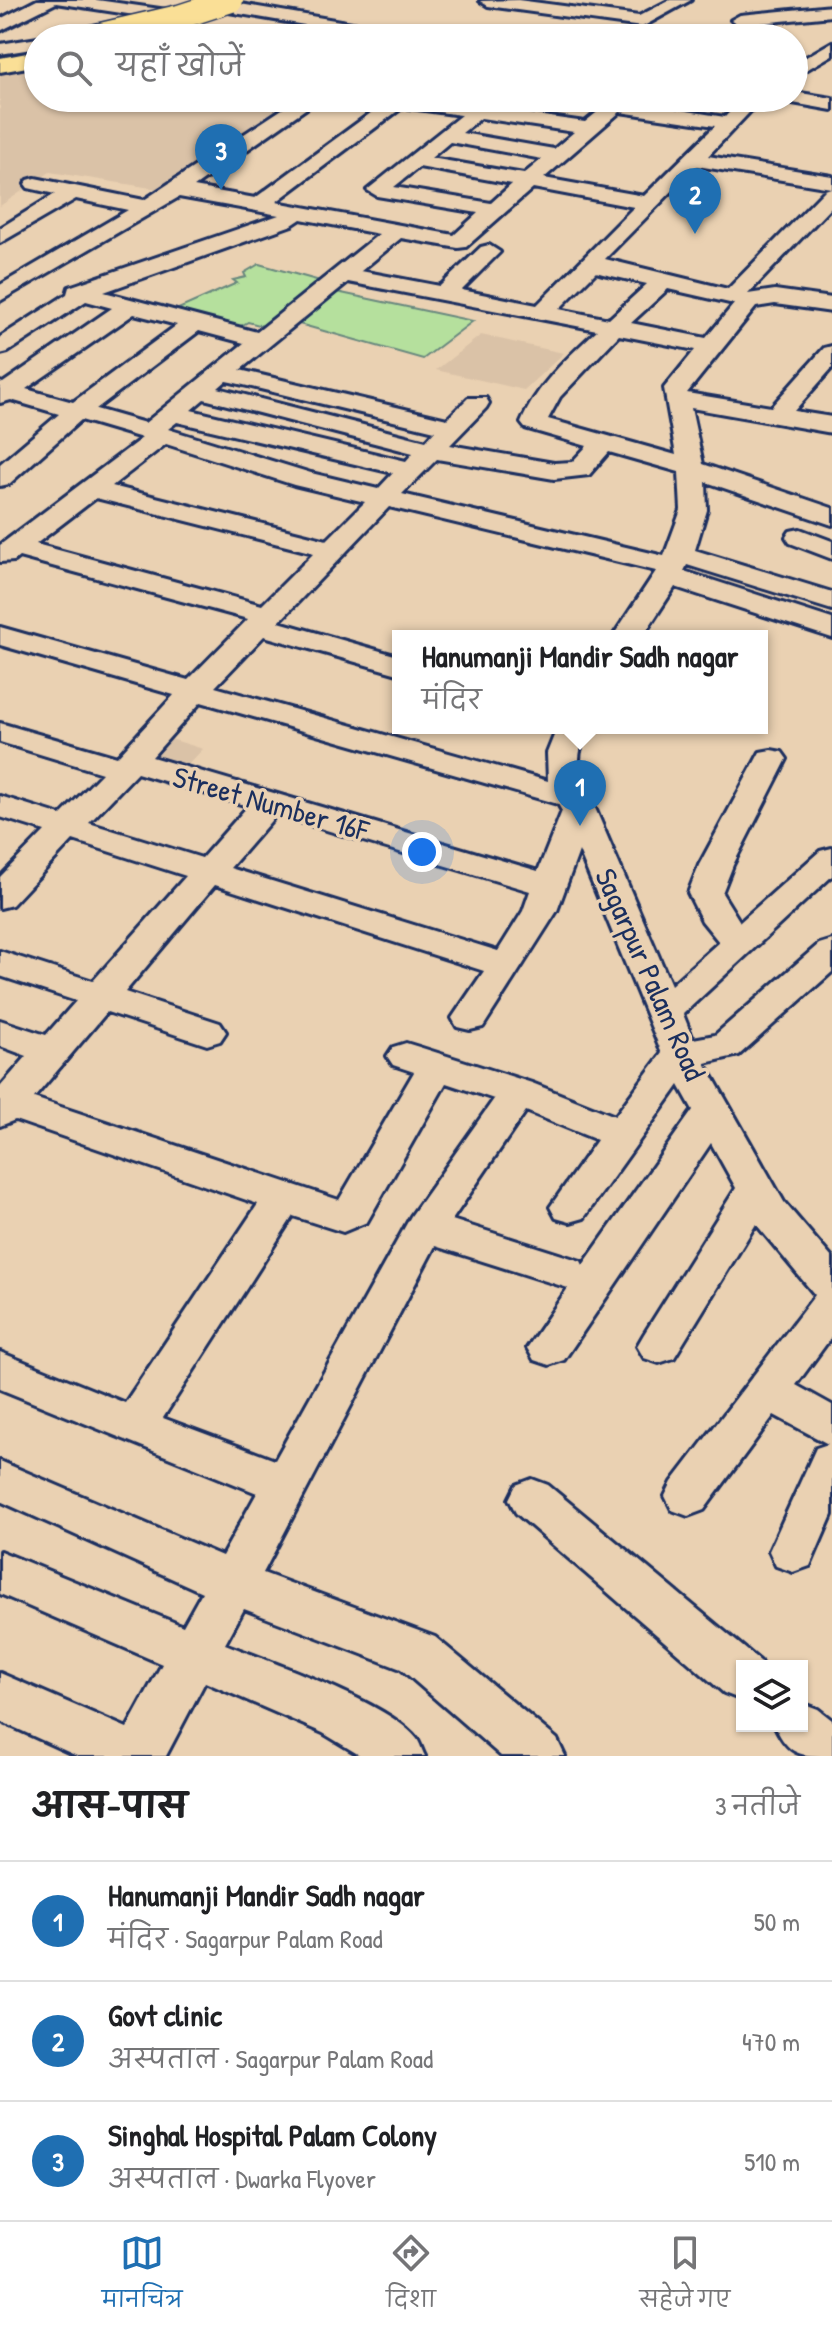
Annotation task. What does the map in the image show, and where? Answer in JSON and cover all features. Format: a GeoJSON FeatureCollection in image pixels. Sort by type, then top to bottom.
{"type":"FeatureCollection","features":[{"type":"Feature","properties":{"kind":"main road"},"geometry":{"type":"LineString","coordinates":[[149,24],[239,3]]}},
{"type":"Feature","properties":{"kind":"main road"},"geometry":{"type":"LineString","coordinates":[[177,24],[239,3]]}},
{"type":"Feature","properties":{"kind":"main road"},"geometry":{"type":"LineString","coordinates":[[0,58],[24,54]]}},
{"type":"Feature","properties":{"kind":"street"},"geometry":{"type":"LineString","coordinates":[[0,6],[12,0]]}},
{"type":"Feature","properties":{"kind":"street"},"geometry":{"type":"LineString","coordinates":[[0,27],[50,0]]}},
{"type":"Feature","properties":{"kind":"street"},"geometry":{"type":"LineString","coordinates":[[62,0],[167,15]]}},
{"type":"Feature","properties":{"kind":"street"},"geometry":{"type":"LineString","coordinates":[[123,9],[141,0]]}},
{"type":"Feature","properties":{"kind":"street"},"geometry":{"type":"LineString","coordinates":[[127,24],[210,2],[266,0]]}},
{"type":"Feature","properties":{"kind":"street"},"geometry":{"type":"LineString","coordinates":[[488,1],[634,22],[651,19],[683,0]]}},
{"type":"Feature","properties":{"kind":"street"},"geometry":{"type":"LineString","coordinates":[[762,0],[778,18]]}},
{"type":"Feature","properties":{"kind":"street"},"geometry":{"type":"LineString","coordinates":[[805,0],[825,12]]}},
{"type":"Feature","properties":{"kind":"street"},"geometry":{"type":"LineString","coordinates":[[195,24],[239,3],[285,18],[323,24]]}},
{"type":"Feature","properties":{"kind":"street"},"geometry":{"type":"LineString","coordinates":[[285,18],[313,6]]}},
{"type":"Feature","properties":{"kind":"street"},"geometry":{"type":"LineString","coordinates":[[740,20],[825,12]]}},
{"type":"Feature","properties":{"kind":"street"},"geometry":{"type":"LineString","coordinates":[[0,27],[24,32]]}},
{"type":"Feature","properties":{"kind":"street"},"geometry":{"type":"LineString","coordinates":[[808,54],[832,35]]}},
{"type":"Feature","properties":{"kind":"street"},"geometry":{"type":"LineString","coordinates":[[808,56],[832,47]]}},
{"type":"Feature","properties":{"kind":"street"},"geometry":{"type":"LineString","coordinates":[[808,59],[832,62]]}},
{"type":"Feature","properties":{"kind":"street"},"geometry":{"type":"LineString","coordinates":[[808,100],[832,104]]}},
{"type":"Feature","properties":{"kind":"street"},"geometry":{"type":"LineString","coordinates":[[0,294],[176,190],[291,112]]}},
{"type":"Feature","properties":{"kind":"street"},"geometry":{"type":"LineString","coordinates":[[259,205],[377,112]]}},
{"type":"Feature","properties":{"kind":"street"},"geometry":{"type":"LineString","coordinates":[[337,220],[478,112],[590,129]]}},
{"type":"Feature","properties":{"kind":"street"},"geometry":{"type":"LineString","coordinates":[[176,190],[458,242],[610,112]]}},
{"type":"Feature","properties":{"kind":"street"},"geometry":{"type":"LineString","coordinates":[[672,112],[729,123]]}},
{"type":"Feature","properties":{"kind":"street"},"geometry":{"type":"LineString","coordinates":[[542,313],[593,262],[597,253],[740,112]]}},
{"type":"Feature","properties":{"kind":"street"},"geometry":{"type":"LineString","coordinates":[[448,136],[558,156]]}},
{"type":"Feature","properties":{"kind":"street"},"geometry":{"type":"LineString","coordinates":[[692,159],[832,182]]}},
{"type":"Feature","properties":{"kind":"street"},"geometry":{"type":"LineString","coordinates":[[417,161],[648,203]]}},
{"type":"Feature","properties":{"kind":"street"},"geometry":{"type":"LineString","coordinates":[[35,184],[146,207]]}},
{"type":"Feature","properties":{"kind":"street"},"geometry":{"type":"LineString","coordinates":[[377,190],[495,210]]}},
{"type":"Feature","properties":{"kind":"street"},"geometry":{"type":"LineString","coordinates":[[0,237],[73,192]]}},
{"type":"Feature","properties":{"kind":"street"},"geometry":{"type":"LineString","coordinates":[[632,630],[672,565],[694,507],[676,388],[832,194]]}},
{"type":"Feature","properties":{"kind":"street"},"geometry":{"type":"LineString","coordinates":[[0,347],[84,293],[236,236],[285,221],[298,212]]}},
{"type":"Feature","properties":{"kind":"street"},"geometry":{"type":"LineString","coordinates":[[5,553],[94,489],[201,391],[396,231]]}},
{"type":"Feature","properties":{"kind":"street"},"geometry":{"type":"LineString","coordinates":[[445,294],[489,252]]}},
{"type":"Feature","properties":{"kind":"street"},"geometry":{"type":"LineString","coordinates":[[593,262],[744,301],[780,297],[832,305]]}},
{"type":"Feature","properties":{"kind":"street"},"geometry":{"type":"LineString","coordinates":[[343,274],[712,346]]}},
{"type":"Feature","properties":{"kind":"street"},"geometry":{"type":"LineString","coordinates":[[26,279],[263,341]]}},
{"type":"Feature","properties":{"kind":"street"},"geometry":{"type":"LineString","coordinates":[[665,280],[570,371],[533,420],[547,429],[688,467],[832,517]]}},
{"type":"Feature","properties":{"kind":"street"},"geometry":{"type":"LineString","coordinates":[[2,392],[131,306]]}},
{"type":"Feature","properties":{"kind":"street"},"geometry":{"type":"LineString","coordinates":[[0,478],[77,411],[195,323]]}},
{"type":"Feature","properties":{"kind":"street"},"geometry":{"type":"LineString","coordinates":[[779,413],[832,353]]}},
{"type":"Feature","properties":{"kind":"street"},"geometry":{"type":"LineString","coordinates":[[223,373],[453,428]]}},
{"type":"Feature","properties":{"kind":"street"},"geometry":{"type":"LineString","coordinates":[[201,391],[422,460]]}},
{"type":"Feature","properties":{"kind":"street"},"geometry":{"type":"LineString","coordinates":[[2,392],[160,427],[422,460],[573,471],[587,465],[603,444]]}},
{"type":"Feature","properties":{"kind":"street"},"geometry":{"type":"LineString","coordinates":[[676,398],[779,413],[832,425]]}},
{"type":"Feature","properties":{"kind":"street"},"geometry":{"type":"LineString","coordinates":[[8,878],[67,827],[195,690],[477,403]]}},
{"type":"Feature","properties":{"kind":"street"},"geometry":{"type":"LineString","coordinates":[[160,427],[303,479],[832,601]]}},
{"type":"Feature","properties":{"kind":"street"},"geometry":{"type":"LineString","coordinates":[[94,489],[335,550]]}},
{"type":"Feature","properties":{"kind":"street"},"geometry":{"type":"LineString","coordinates":[[800,537],[832,551]]}},
{"type":"Feature","properties":{"kind":"street"},"geometry":{"type":"LineString","coordinates":[[5,553],[264,621],[392,663]]}},
{"type":"Feature","properties":{"kind":"street"},"geometry":{"type":"LineString","coordinates":[[672,565],[832,629]]}},
{"type":"Feature","properties":{"kind":"street"},"geometry":{"type":"LineString","coordinates":[[0,636],[195,690],[576,803],[532,929],[470,1018]]}},
{"type":"Feature","properties":{"kind":"street","name":"Street Number 16F"},"geometry":{"type":"LineString","coordinates":[[0,732],[269,802],[548,885]]}},
{"type":"Feature","properties":{"kind":"street","name":"Sagarpur Palam Road"},"geometry":{"type":"LineString","coordinates":[[570,734],[560,765],[681,1054],[770,1213],[832,1287]]}},
{"type":"Feature","properties":{"kind":"street"},"geometry":{"type":"LineString","coordinates":[[738,941],[719,921],[705,893],[711,874],[771,759]]}},
{"type":"Feature","properties":{"kind":"street"},"geometry":{"type":"LineString","coordinates":[[269,802],[4,1108],[336,1216],[348,1215],[421,1061],[518,1093],[621,1134]]}},
{"type":"Feature","properties":{"kind":"street"},"geometry":{"type":"LineString","coordinates":[[0,806],[506,966]]}},
{"type":"Feature","properties":{"kind":"street"},"geometry":{"type":"LineString","coordinates":[[663,1012],[832,858]]}},
{"type":"Feature","properties":{"kind":"street"},"geometry":{"type":"LineString","coordinates":[[570,1207],[681,1054],[726,1046],[832,952]]}},
{"type":"Feature","properties":{"kind":"street"},"geometry":{"type":"LineString","coordinates":[[0,963],[207,1032]]}},
{"type":"Feature","properties":{"kind":"street"},"geometry":{"type":"LineString","coordinates":[[0,1033],[53,1051]]}},
{"type":"Feature","properties":{"kind":"street"},"geometry":{"type":"LineString","coordinates":[[139,1756],[425,1227],[518,1093]]}},
{"type":"Feature","properties":{"kind":"street"},"geometry":{"type":"LineString","coordinates":[[549,1348],[713,1110]]}},
{"type":"Feature","properties":{"kind":"street"},"geometry":{"type":"LineString","coordinates":[[659,1346],[757,1188]]}},
{"type":"Feature","properties":{"kind":"street"},"geometry":{"type":"LineString","coordinates":[[134,1426],[283,1198]]}},
{"type":"Feature","properties":{"kind":"street"},"geometry":{"type":"LineString","coordinates":[[425,1227],[566,1272]]}},
{"type":"Feature","properties":{"kind":"street"},"geometry":{"type":"LineString","coordinates":[[688,1496],[832,1304]]}},
{"type":"Feature","properties":{"kind":"street"},"geometry":{"type":"LineString","coordinates":[[6,1382],[287,1484]]}},
{"type":"Feature","properties":{"kind":"street"},"geometry":{"type":"LineString","coordinates":[[768,1390],[832,1427]]}},
{"type":"Feature","properties":{"kind":"street"},"geometry":{"type":"LineString","coordinates":[[793,1551],[832,1462]]}},
{"type":"Feature","properties":{"kind":"street"},"geometry":{"type":"LineString","coordinates":[[0,1480],[234,1584],[418,1653],[539,1756]]}},
{"type":"Feature","properties":{"kind":"street"},"geometry":{"type":"LineString","coordinates":[[532,1499],[736,1672]]}},
{"type":"Feature","properties":{"kind":"street"},"geometry":{"type":"LineString","coordinates":[[0,1572],[349,1720],[377,1737],[399,1756]]}},
{"type":"Feature","properties":{"kind":"street"},"geometry":{"type":"LineString","coordinates":[[0,1696],[132,1756]]}},
{"type":"Feature","properties":{"kind":"street"},"geometry":{"type":"LineString","coordinates":[[808,1732],[832,1751]]}},
{"type":"Feature","properties":{"kind":"shaded area"},"geometry":{"type":"Polygon","coordinates":[[[24,64],[24,112],[278,112],[158,189],[50,172],[0,206],[0,68],[24,64]]]}},
{"type":"Feature","properties":{"kind":"shaded area"},"geometry":{"type":"Polygon","coordinates":[[[481,335],[564,353],[524,390],[436,370],[481,335]]]}},
{"type":"Feature","properties":{"kind":"shaded area"},"geometry":{"type":"Polygon","coordinates":[[[161,736],[203,749],[180,773],[136,760],[161,736]]]}},
{"type":"Feature","properties":{"kind":"green space"},"geometry":{"type":"Polygon","coordinates":[[[259,264],[320,281],[263,326],[248,322],[239,327],[176,310],[237,283],[233,280],[246,277],[244,273],[259,264]]]}},
{"type":"Feature","properties":{"kind":"green space"},"geometry":{"type":"Polygon","coordinates":[[[332,291],[473,321],[423,359],[292,322],[332,291]]]}},
{"type":"Feature","properties":{"kind":"place","name":"Singhal Hospital Palam Colony"},"geometry":{"type":"Point","coordinates":[221,190]}},
{"type":"Feature","properties":{"kind":"place","name":"Govt clinic"},"geometry":{"type":"Point","coordinates":[695,234]}},
{"type":"Feature","properties":{"kind":"place","name":"Hanumanji Mandir Sadh nagar"},"geometry":{"type":"Point","coordinates":[580,826]}}]}
